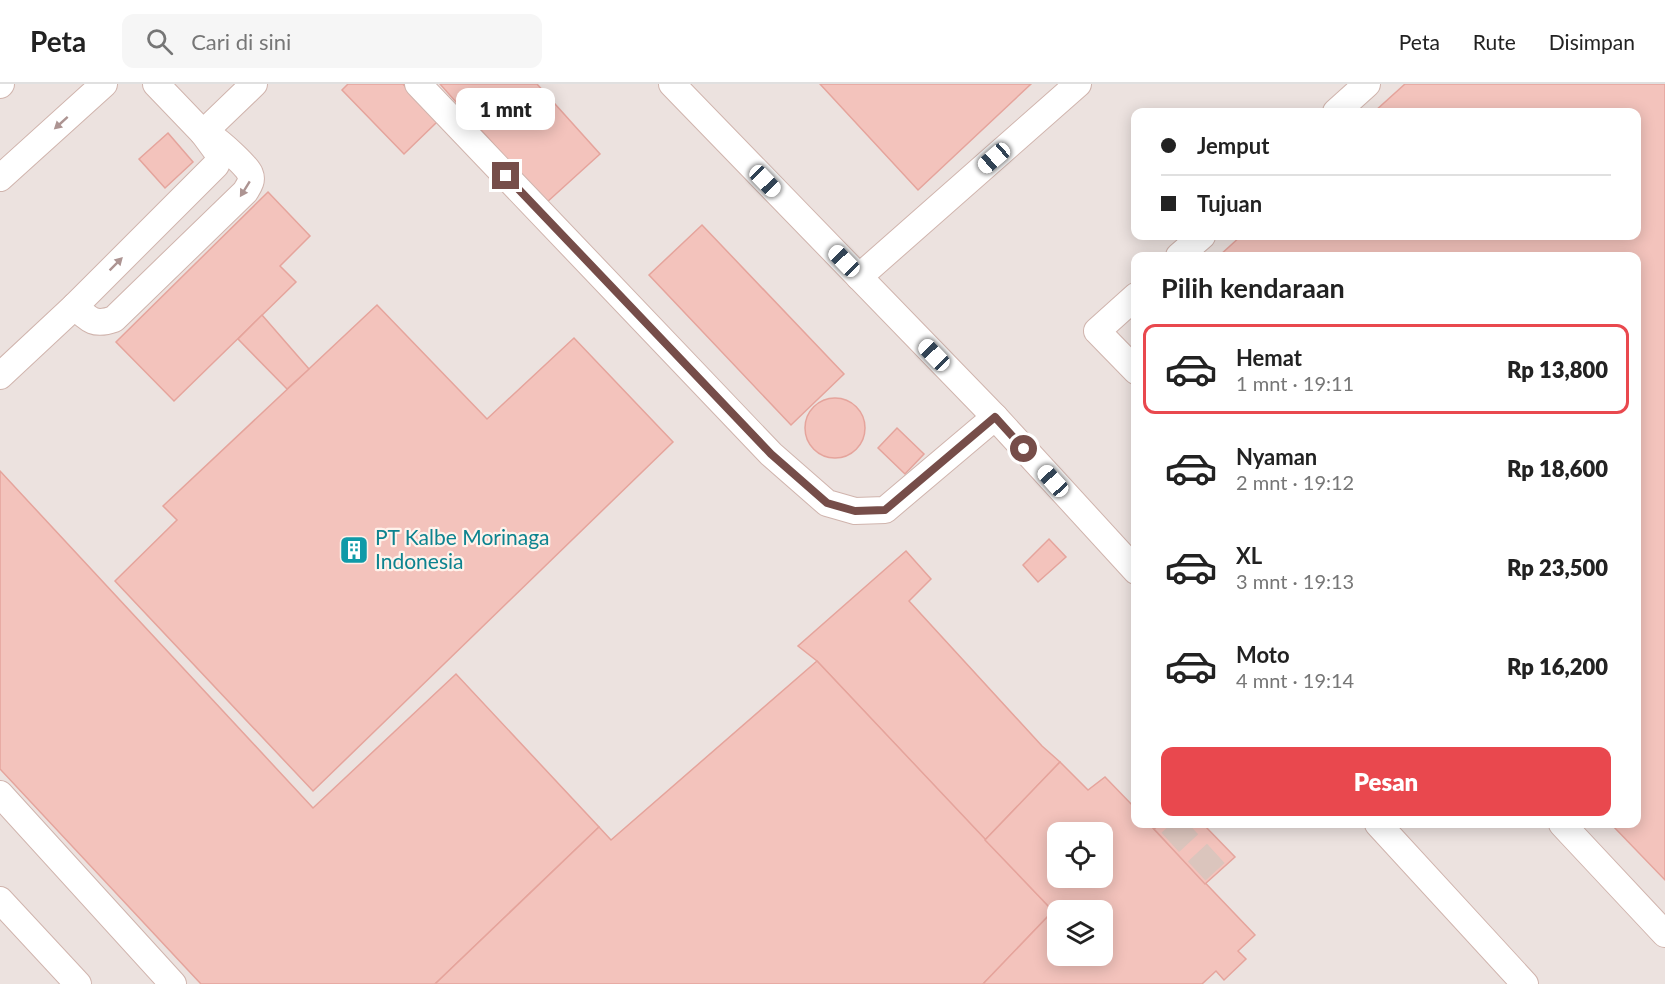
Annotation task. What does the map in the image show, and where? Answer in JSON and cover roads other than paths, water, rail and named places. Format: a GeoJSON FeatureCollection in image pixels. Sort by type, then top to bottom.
{"type":"FeatureCollection","features":[{"type":"Feature","properties":{"kind":"street"},"geometry":{"type":"LineString","coordinates":[[0,178],[105,84]]}},
{"type":"Feature","properties":{"kind":"street"},"geometry":{"type":"LineString","coordinates":[[0,376],[75,306],[216,165],[219,156],[203,133],[156,84]]}},
{"type":"Feature","properties":{"kind":"street"},"geometry":{"type":"LineString","coordinates":[[203,133],[254,84]]}},
{"type":"Feature","properties":{"kind":"street"},"geometry":{"type":"LineString","coordinates":[[418,84],[771,454],[827,503],[855,511],[885,510],[995,417]]}},
{"type":"Feature","properties":{"kind":"street"},"geometry":{"type":"LineString","coordinates":[[672,84],[995,417],[1131,566]]}},
{"type":"Feature","properties":{"kind":"street"},"geometry":{"type":"LineString","coordinates":[[859,277],[1078,84]]}},
{"type":"Feature","properties":{"kind":"street"},"geometry":{"type":"LineString","coordinates":[[1340,108],[1367,84]]}},
{"type":"Feature","properties":{"kind":"street"},"geometry":{"type":"LineString","coordinates":[[75,306],[87,318],[98,323],[114,320],[245,192],[251,182],[250,174],[222,143],[203,133]]}},
{"type":"Feature","properties":{"kind":"street"},"geometry":{"type":"LineString","coordinates":[[1184,252],[1197,240]]}},
{"type":"Feature","properties":{"kind":"street"},"geometry":{"type":"LineString","coordinates":[[1131,301],[1097,332],[1131,366]]}},
{"type":"Feature","properties":{"kind":"street"},"geometry":{"type":"LineString","coordinates":[[0,794],[173,984]]}},
{"type":"Feature","properties":{"kind":"street"},"geometry":{"type":"LineString","coordinates":[[1382,828],[1525,984]]}},
{"type":"Feature","properties":{"kind":"street"},"geometry":{"type":"LineString","coordinates":[[1566,828],[1665,934]]}},
{"type":"Feature","properties":{"kind":"street"},"geometry":{"type":"LineString","coordinates":[[0,900],[78,984]]}},
{"type":"Feature","properties":{"kind":"tunnel"},"geometry":{"type":"LineString","coordinates":[[1175,828],[1218,875]]}},
{"type":"Feature","properties":{"kind":"place","name":"PT Kalbe Morinaga Indonesia"},"geometry":{"type":"Point","coordinates":[354,550]}}]}
